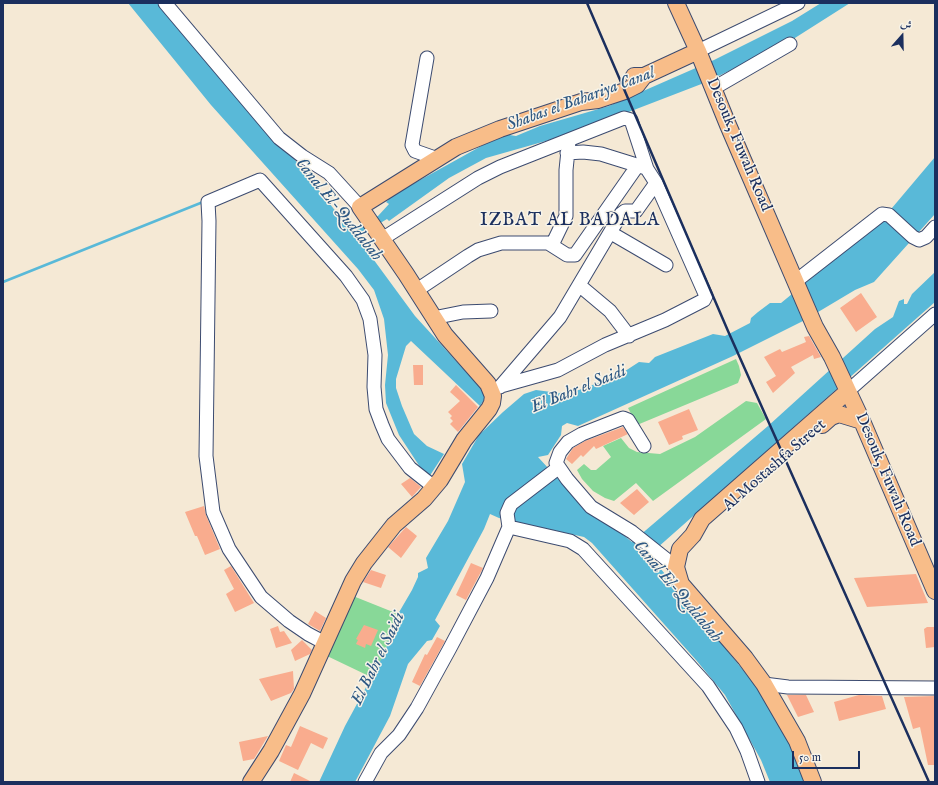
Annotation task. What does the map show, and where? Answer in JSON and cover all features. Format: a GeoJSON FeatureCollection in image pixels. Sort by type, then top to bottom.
{"type":"FeatureCollection","features":[{"type":"Feature","properties":{"kind":"main road","name":"Desouk, Fuwah Road"},"geometry":{"type":"LineString","coordinates":[[676,3],[701,57],[728,125],[815,326],[832,357],[862,421],[935,591]]}},
{"type":"Feature","properties":{"kind":"main road"},"geometry":{"type":"LineString","coordinates":[[251,782],[285,727],[353,581],[364,562],[394,525],[437,484],[464,440],[491,402],[488,384],[460,354],[433,318],[417,290],[360,207],[435,158],[478,137],[581,102],[598,100],[624,91],[637,85],[644,76],[701,57]]}},
{"type":"Feature","properties":{"kind":"main road","name":"Al Mostashfa Street"},"geometry":{"type":"LineString","coordinates":[[676,567],[680,549],[693,534],[712,522],[817,424],[848,391]]}},
{"type":"Feature","properties":{"kind":"main road","name":"Al Mostashfa Street"},"geometry":{"type":"LineString","coordinates":[[817,424],[839,414],[862,421]]}},
{"type":"Feature","properties":{"kind":"main road"},"geometry":{"type":"LineString","coordinates":[[676,567],[681,584],[744,658],[764,684],[797,741],[813,782]]}},
{"type":"Feature","properties":{"kind":"street"},"geometry":{"type":"LineString","coordinates":[[165,3],[279,138],[302,156],[329,173],[360,207]]}},
{"type":"Feature","properties":{"kind":"street"},"geometry":{"type":"LineString","coordinates":[[701,57],[798,3]]}},
{"type":"Feature","properties":{"kind":"street"},"geometry":{"type":"LineString","coordinates":[[714,88],[790,44]]}},
{"type":"Feature","properties":{"kind":"street"},"geometry":{"type":"LineString","coordinates":[[427,58],[412,145],[415,151],[435,158]]}},
{"type":"Feature","properties":{"kind":"street"},"geometry":{"type":"LineString","coordinates":[[376,231],[478,178],[526,156],[568,147],[624,118],[631,120],[642,167],[656,183],[706,296],[704,300],[665,320],[605,345],[558,370],[491,402]]}},
{"type":"Feature","properties":{"kind":"street"},"geometry":{"type":"LineString","coordinates":[[568,147],[583,152],[601,154],[642,167]]}},
{"type":"Feature","properties":{"kind":"street"},"geometry":{"type":"LineString","coordinates":[[552,245],[566,216],[568,147]]}},
{"type":"Feature","properties":{"kind":"street"},"geometry":{"type":"LineString","coordinates":[[417,290],[458,261],[478,250],[506,243],[543,242],[552,245],[567,255],[575,254],[642,167]]}},
{"type":"Feature","properties":{"kind":"street"},"geometry":{"type":"LineString","coordinates":[[325,642],[308,634],[274,609],[261,597],[229,549],[213,512],[206,456],[208,202],[260,180],[346,276],[363,300],[370,319],[375,355],[374,387],[376,409],[382,426],[388,439],[406,464],[437,484]]}},
{"type":"Feature","properties":{"kind":"street"},"geometry":{"type":"LineString","coordinates":[[491,402],[560,318],[621,214],[625,211],[636,211],[656,183]]}},
{"type":"Feature","properties":{"kind":"street"},"geometry":{"type":"LineString","coordinates":[[797,284],[880,215],[886,213],[913,237],[922,240],[935,227]]}},
{"type":"Feature","properties":{"kind":"street"},"geometry":{"type":"LineString","coordinates":[[611,233],[666,265]]}},
{"type":"Feature","properties":{"kind":"street"},"geometry":{"type":"LineString","coordinates":[[579,285],[610,311],[629,336]]}},
{"type":"Feature","properties":{"kind":"street"},"geometry":{"type":"LineString","coordinates":[[433,318],[463,312],[491,311]]}},
{"type":"Feature","properties":{"kind":"street"},"geometry":{"type":"LineString","coordinates":[[848,391],[935,314]]}},
{"type":"Feature","properties":{"kind":"street"},"geometry":{"type":"LineString","coordinates":[[644,446],[628,420],[620,419],[582,434],[568,442],[557,457],[558,468],[591,507],[621,524],[641,539],[651,549],[676,567]]}},
{"type":"Feature","properties":{"kind":"street"},"geometry":{"type":"LineString","coordinates":[[365,782],[381,753],[398,735],[417,708],[487,578],[509,527],[507,513],[512,504],[558,468]]}},
{"type":"Feature","properties":{"kind":"street"},"geometry":{"type":"LineString","coordinates":[[509,527],[570,541],[583,549],[708,686],[736,728],[747,751],[758,782]]}},
{"type":"Feature","properties":{"kind":"street"},"geometry":{"type":"LineString","coordinates":[[764,684],[788,687],[935,688]]}},
{"type":"Feature","properties":{"kind":"green space"},"geometry":{"type":"Polygon","coordinates":[[[736,359],[741,375],[738,383],[637,425],[628,408],[736,359]]]}},
{"type":"Feature","properties":{"kind":"green space"},"geometry":{"type":"Polygon","coordinates":[[[746,401],[757,403],[766,419],[653,501],[636,483],[614,501],[605,498],[593,491],[582,479],[577,470],[584,464],[591,470],[596,470],[611,457],[603,446],[621,438],[629,448],[637,452],[660,454],[695,437],[746,401]]]}},
{"type":"Feature","properties":{"kind":"green space"},"geometry":{"type":"Polygon","coordinates":[[[353,596],[398,614],[384,654],[373,678],[325,655],[353,596]]]}},
{"type":"Feature","properties":{"kind":"water"},"geometry":{"type":"Polygon","coordinates":[[[128,3],[163,3],[277,137],[352,232],[378,216],[389,204],[386,202],[393,195],[503,134],[516,136],[540,126],[609,106],[714,60],[792,21],[821,3],[850,3],[787,43],[704,83],[574,133],[486,158],[449,178],[389,221],[387,219],[357,237],[415,316],[487,395],[480,406],[411,341],[406,346],[396,379],[396,388],[402,406],[414,434],[427,446],[444,454],[429,477],[420,467],[399,435],[386,403],[385,385],[388,355],[384,319],[374,290],[358,269],[211,105],[128,3]]]}},
{"type":"Feature","properties":{"kind":"water"},"geometry":{"type":"Polygon","coordinates":[[[935,157],[935,214],[874,282],[855,290],[803,321],[733,356],[578,426],[567,423],[562,426],[561,435],[548,455],[538,457],[571,493],[632,542],[768,426],[875,329],[893,317],[899,301],[904,299],[904,304],[907,304],[912,294],[935,272],[935,302],[648,556],[656,563],[756,686],[781,726],[798,761],[804,782],[770,782],[761,760],[725,695],[696,660],[592,543],[584,537],[499,518],[490,514],[484,529],[435,620],[440,626],[432,640],[427,641],[408,664],[390,716],[355,782],[319,782],[345,726],[384,654],[398,614],[412,590],[418,577],[418,573],[428,568],[426,558],[448,521],[465,482],[462,464],[479,435],[524,394],[536,390],[559,393],[579,390],[619,375],[639,362],[649,363],[655,357],[713,334],[725,336],[750,323],[751,318],[758,312],[770,303],[781,303],[881,221],[935,157]]]}},
{"type":"Feature","properties":{"kind":"building"},"geometry":{"type":"Polygon","coordinates":[[[861,293],[877,317],[856,332],[840,308],[861,293]]]}},
{"type":"Feature","properties":{"kind":"building"},"geometry":{"type":"Polygon","coordinates":[[[809,336],[821,357],[814,359],[813,355],[791,367],[795,373],[773,393],[766,382],[776,376],[764,357],[780,349],[782,352],[806,342],[804,337],[809,336]]]}},
{"type":"Feature","properties":{"kind":"building"},"geometry":{"type":"Polygon","coordinates":[[[413,365],[423,365],[423,385],[414,385],[413,365]]]}},
{"type":"Feature","properties":{"kind":"building"},"geometry":{"type":"Polygon","coordinates":[[[456,385],[478,407],[458,432],[450,424],[453,421],[450,418],[452,416],[448,412],[460,401],[450,392],[456,385]]]}},
{"type":"Feature","properties":{"kind":"building"},"geometry":{"type":"Polygon","coordinates":[[[689,409],[698,430],[682,436],[683,439],[669,445],[658,422],[689,409]]]}},
{"type":"Feature","properties":{"kind":"building"},"geometry":{"type":"Polygon","coordinates":[[[623,427],[628,434],[596,449],[594,446],[583,457],[581,455],[572,464],[566,459],[573,448],[585,441],[623,427]]]}},
{"type":"Feature","properties":{"kind":"building"},"geometry":{"type":"Polygon","coordinates":[[[410,478],[421,487],[412,497],[401,484],[410,478]]]}},
{"type":"Feature","properties":{"kind":"building"},"geometry":{"type":"Polygon","coordinates":[[[637,489],[649,502],[634,515],[620,503],[637,489]]]}},
{"type":"Feature","properties":{"kind":"building"},"geometry":{"type":"Polygon","coordinates":[[[204,506],[206,515],[220,549],[205,555],[185,512],[204,506]]]}},
{"type":"Feature","properties":{"kind":"building"},"geometry":{"type":"Polygon","coordinates":[[[406,527],[417,536],[401,558],[388,547],[406,527]]]}},
{"type":"Feature","properties":{"kind":"building"},"geometry":{"type":"Polygon","coordinates":[[[471,563],[483,568],[466,600],[456,595],[471,563]]]}},
{"type":"Feature","properties":{"kind":"building"},"geometry":{"type":"Polygon","coordinates":[[[231,566],[254,603],[235,612],[226,594],[234,589],[224,570],[231,566]]]}},
{"type":"Feature","properties":{"kind":"building"},"geometry":{"type":"Polygon","coordinates":[[[371,570],[386,575],[381,588],[363,582],[371,570]]]}},
{"type":"Feature","properties":{"kind":"building"},"geometry":{"type":"Polygon","coordinates":[[[916,574],[928,603],[867,607],[854,578],[916,574]]]}},
{"type":"Feature","properties":{"kind":"building"},"geometry":{"type":"Polygon","coordinates":[[[315,611],[326,618],[320,631],[308,624],[315,611]]]}},
{"type":"Feature","properties":{"kind":"building"},"geometry":{"type":"Polygon","coordinates":[[[364,625],[378,630],[371,646],[366,644],[365,648],[356,644],[358,640],[356,639],[364,625]]]}},
{"type":"Feature","properties":{"kind":"building"},"geometry":{"type":"Polygon","coordinates":[[[278,626],[280,632],[284,631],[292,643],[276,648],[270,629],[278,626]]]}},
{"type":"Feature","properties":{"kind":"building"},"geometry":{"type":"Polygon","coordinates":[[[927,627],[935,627],[935,647],[926,648],[924,629],[927,627]]]}},
{"type":"Feature","properties":{"kind":"building"},"geometry":{"type":"Polygon","coordinates":[[[437,637],[445,641],[420,686],[412,682],[425,654],[427,655],[437,637]]]}},
{"type":"Feature","properties":{"kind":"building"},"geometry":{"type":"Polygon","coordinates":[[[302,640],[312,650],[310,654],[295,661],[291,650],[302,640]]]}},
{"type":"Feature","properties":{"kind":"building"},"geometry":{"type":"Polygon","coordinates":[[[293,671],[294,689],[291,693],[271,701],[259,679],[293,671]]]}},
{"type":"Feature","properties":{"kind":"building"},"geometry":{"type":"Polygon","coordinates":[[[787,695],[806,695],[814,712],[798,717],[787,695]]]}},
{"type":"Feature","properties":{"kind":"building"},"geometry":{"type":"Polygon","coordinates":[[[859,695],[882,696],[886,709],[839,721],[834,702],[859,695]]]}},
{"type":"Feature","properties":{"kind":"building"},"geometry":{"type":"Polygon","coordinates":[[[935,696],[935,765],[928,765],[920,727],[913,729],[904,697],[935,696]]]}},
{"type":"Feature","properties":{"kind":"building"},"geometry":{"type":"Polygon","coordinates":[[[300,726],[328,738],[323,749],[311,743],[298,770],[279,761],[286,745],[291,747],[300,726]]]}},
{"type":"Feature","properties":{"kind":"building"},"geometry":{"type":"Polygon","coordinates":[[[268,736],[254,759],[243,761],[239,742],[268,736]]]}},
{"type":"Feature","properties":{"kind":"building"},"geometry":{"type":"Polygon","coordinates":[[[294,773],[312,782],[290,782],[294,773]]]}},
{"type":"Feature","properties":{"kind":"waterway"},"geometry":{"type":"LineString","coordinates":[[3,282],[203,202]]}},
{"type":"Feature","properties":{"kind":"railway"},"geometry":{"type":"LineString","coordinates":[[587,3],[728,331],[929,782]]}},
{"type":"Feature","properties":{"kind":"district","name":"IZBAT AL BADALA"},"geometry":{"type":"Point","coordinates":[570,221]}},
{"type":"Feature","properties":{"kind":"water label","name":"Shabas el Bahariya Canal"},"geometry":{"type":"Point","coordinates":[581,100]}},
{"type":"Feature","properties":{"kind":"water label","name":"Canal El-Quddabah"},"geometry":{"type":"Point","coordinates":[338,210]}},
{"type":"Feature","properties":{"kind":"water label","name":"El Bahr el Saidi"},"geometry":{"type":"Point","coordinates":[579,390]}},
{"type":"Feature","properties":{"kind":"water label","name":"Canal El-Quddabah"},"geometry":{"type":"Point","coordinates":[677,592]}},
{"type":"Feature","properties":{"kind":"water label","name":"El Bahr el Saidi"},"geometry":{"type":"Point","coordinates":[379,659]}}]}
